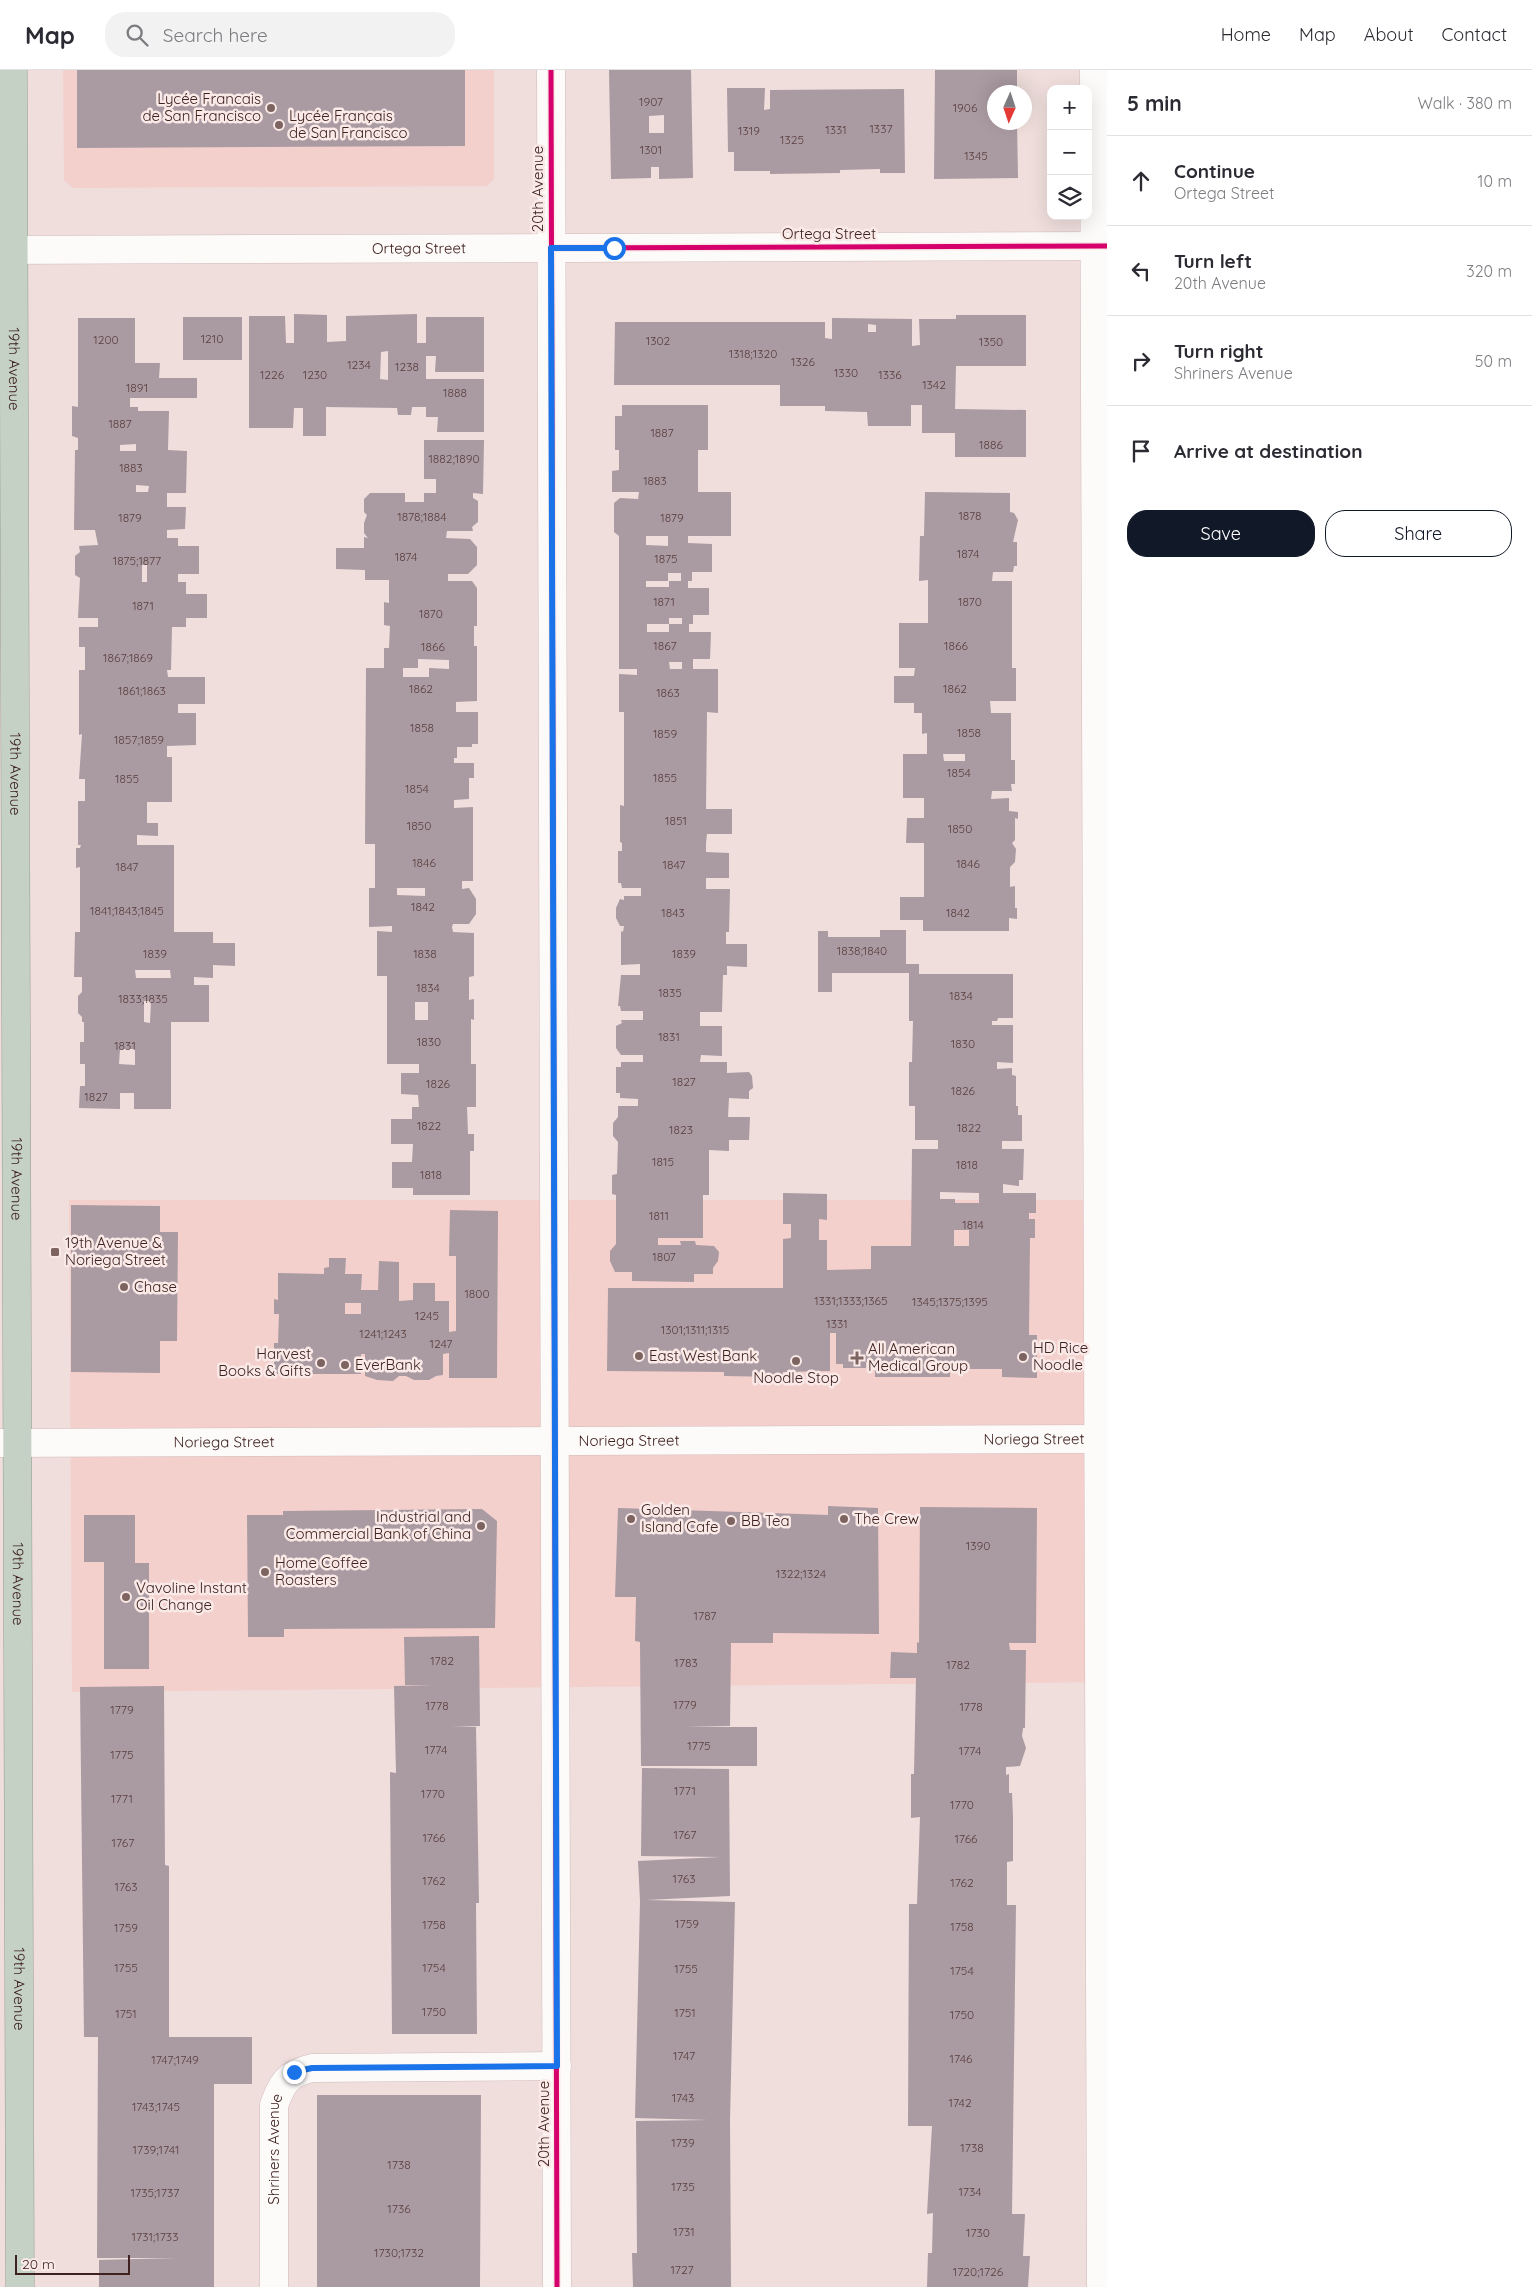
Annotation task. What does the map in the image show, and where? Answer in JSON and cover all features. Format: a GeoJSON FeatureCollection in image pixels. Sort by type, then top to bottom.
{"type":"FeatureCollection","features":[{"type":"Feature","properties":{"kind":"highway","name":"19th Avenue"},"geometry":{"type":"LineString","coordinates":[[13,70],[7,250],[8,1443],[20,2287]]}},
{"type":"Feature","properties":{"kind":"street","name":"20th Avenue"},"geometry":{"type":"LineString","coordinates":[[551,70],[557,2287]]}},
{"type":"Feature","properties":{"kind":"street"},"geometry":{"type":"LineString","coordinates":[[1094,70],[1101,246],[1103,1439],[1101,2287]]}},
{"type":"Feature","properties":{"kind":"street","name":"Ortega Street"},"geometry":{"type":"LineString","coordinates":[[7,250],[1101,246]]}},
{"type":"Feature","properties":{"kind":"street","name":"Noriega Street"},"geometry":{"type":"LineString","coordinates":[[8,1443],[1103,1439]]}},
{"type":"Feature","properties":{"kind":"street","name":"Shriners Avenue"},"geometry":{"type":"LineString","coordinates":[[274,2287],[274,2105],[282,2084],[294,2072],[312,2068],[557,2066]]}},
{"type":"Feature","properties":{"kind":"shaded area","name":"Lycée Français de San Francisco"},"geometry":{"type":"Polygon","coordinates":[[[63,70],[494,70],[494,179],[487,186],[73,188],[64,180],[63,70]]]}},
{"type":"Feature","properties":{"kind":"shaded area"},"geometry":{"type":"Polygon","coordinates":[[[69,1200],[1107,1200],[1107,1682],[72,1692],[69,1200]]]}},
{"type":"Feature","properties":{"kind":"building","name":"Lycée Francais de San Francisco"},"geometry":{"type":"Polygon","coordinates":[[[77,70],[465,70],[465,146],[77,148],[77,70]]]}},
{"type":"Feature","properties":{"kind":"building"},"geometry":{"type":"Polygon","coordinates":[[[609,70],[691,70],[693,178],[659,179],[659,167],[651,167],[651,178],[611,179],[609,70]],[[664,115],[649,116],[649,133],[664,133],[664,115]]]}},
{"type":"Feature","properties":{"kind":"building"},"geometry":{"type":"Polygon","coordinates":[[[935,70],[1017,70],[1017,85],[987,85],[987,130],[1017,130],[1018,178],[934,179],[935,70]]]}},
{"type":"Feature","properties":{"kind":"building"},"geometry":{"type":"Polygon","coordinates":[[[727,88],[765,88],[764,110],[770,109],[770,90],[904,89],[905,173],[880,173],[880,169],[840,170],[840,173],[770,174],[770,171],[734,171],[734,152],[728,152],[727,88]]]}},
{"type":"Feature","properties":{"kind":"building"},"geometry":{"type":"Polygon","coordinates":[[[294,314],[327,315],[327,342],[346,341],[346,316],[417,314],[417,343],[426,343],[426,317],[484,317],[484,372],[435,372],[436,356],[426,356],[426,379],[484,379],[484,432],[437,432],[438,417],[426,417],[426,407],[412,407],[411,415],[398,415],[397,408],[326,407],[326,436],[303,436],[303,408],[294,408],[293,428],[249,428],[249,316],[285,316],[286,343],[294,343],[294,314]],[[388,351],[381,352],[380,379],[388,380],[388,351]]]}},
{"type":"Feature","properties":{"kind":"building"},"geometry":{"type":"Polygon","coordinates":[[[956,315],[1026,315],[1026,366],[956,366],[955,409],[1026,410],[1026,457],[955,457],[955,433],[922,433],[922,405],[911,405],[911,426],[868,426],[867,412],[825,411],[825,406],[780,406],[780,385],[614,385],[615,322],[825,322],[825,338],[832,339],[832,318],[912,319],[912,346],[920,345],[919,319],[956,319],[956,315]],[[868,324],[868,332],[876,332],[876,325],[868,324]]]}},
{"type":"Feature","properties":{"kind":"building"},"geometry":{"type":"Polygon","coordinates":[[[183,317],[242,317],[242,360],[183,360],[183,317]]]}},
{"type":"Feature","properties":{"kind":"building"},"geometry":{"type":"Polygon","coordinates":[[[78,318],[135,318],[135,363],[160,363],[159,378],[197,378],[197,398],[130,398],[130,407],[138,407],[138,411],[169,411],[168,450],[187,451],[186,493],[167,493],[167,507],[186,507],[185,529],[167,530],[167,538],[178,538],[178,546],[199,546],[199,574],[178,574],[178,582],[186,582],[186,594],[207,594],[207,618],[186,618],[186,627],[172,627],[171,670],[167,670],[168,677],[205,677],[205,704],[178,704],[178,713],[196,713],[196,745],[167,746],[167,757],[172,757],[172,802],[147,802],[147,823],[158,823],[158,836],[137,835],[137,845],[174,845],[174,932],[213,932],[213,943],[235,943],[235,966],[213,965],[213,978],[194,977],[194,985],[209,985],[209,1022],[171,1022],[171,1109],[134,1109],[134,1093],[120,1093],[120,1109],[79,1108],[80,1086],[85,1086],[85,1064],[80,1064],[80,1042],[84,1042],[84,1022],[82,1022],[82,1017],[78,1013],[78,996],[82,992],[82,977],[74,977],[75,932],[80,932],[80,867],[76,868],[76,848],[80,848],[81,845],[78,845],[78,801],[85,801],[85,779],[79,779],[82,734],[79,735],[79,670],[85,670],[85,647],[79,647],[79,627],[98,627],[98,618],[78,618],[80,578],[75,575],[75,556],[80,552],[79,546],[98,545],[95,530],[74,530],[75,450],[78,450],[78,438],[72,436],[72,406],[78,407],[78,318]],[[136,444],[120,445],[120,451],[136,451],[136,444]],[[136,485],[136,492],[148,492],[149,486],[136,485]],[[142,565],[142,582],[147,582],[147,565],[142,565]],[[135,970],[136,978],[171,978],[170,970],[135,970]],[[144,1001],[144,1022],[150,1023],[151,1001],[144,1001]],[[120,1049],[119,1064],[135,1065],[135,1049],[120,1049]]]}},
{"type":"Feature","properties":{"kind":"building"},"geometry":{"type":"Polygon","coordinates":[[[622,405],[708,405],[708,450],[698,450],[698,492],[731,492],[731,536],[688,536],[688,543],[712,544],[712,572],[692,572],[692,581],[688,581],[688,588],[709,588],[709,615],[693,615],[693,624],[689,624],[689,632],[711,632],[710,659],[693,659],[693,669],[718,669],[718,713],[707,712],[706,809],[732,809],[732,834],[707,834],[706,843],[706,852],[729,853],[729,878],[706,878],[706,889],[730,889],[729,932],[726,932],[726,944],[747,944],[747,967],[727,966],[727,975],[723,975],[722,1012],[700,1012],[700,1026],[722,1026],[722,1056],[701,1055],[700,1062],[727,1062],[727,1073],[749,1072],[752,1076],[753,1088],[749,1091],[749,1099],[729,1098],[728,1117],[750,1117],[749,1140],[729,1140],[729,1151],[709,1150],[709,1195],[703,1195],[703,1238],[658,1238],[658,1245],[681,1245],[680,1241],[695,1241],[696,1245],[714,1246],[719,1252],[718,1261],[713,1268],[713,1274],[694,1274],[694,1282],[632,1281],[632,1272],[615,1272],[610,1261],[610,1251],[616,1244],[616,1195],[612,1194],[612,1175],[617,1174],[618,1142],[613,1136],[613,1123],[618,1117],[618,1106],[638,1106],[638,1099],[620,1098],[620,1093],[616,1093],[616,1067],[621,1067],[621,1062],[643,1062],[643,1055],[621,1055],[616,1048],[616,1026],[622,1023],[621,1020],[643,1020],[643,1011],[621,1011],[620,1006],[618,1006],[621,975],[640,975],[640,964],[621,965],[621,931],[623,932],[624,926],[620,926],[616,918],[616,908],[620,899],[624,900],[624,896],[641,896],[641,888],[622,888],[621,883],[618,883],[618,851],[622,851],[622,843],[620,842],[620,805],[624,806],[624,712],[619,712],[619,674],[637,675],[637,669],[619,669],[619,536],[614,532],[614,503],[620,498],[638,499],[639,492],[612,492],[612,471],[619,470],[619,450],[615,450],[615,416],[622,416],[622,405]],[[646,536],[646,545],[668,546],[668,536],[646,536]],[[668,573],[668,581],[646,581],[646,587],[669,587],[669,581],[681,581],[681,573],[668,573]],[[669,618],[669,624],[682,624],[682,618],[669,618]],[[647,624],[647,632],[669,632],[669,624],[647,624]],[[669,662],[670,669],[682,669],[682,662],[669,662]]]}},
{"type":"Feature","properties":{"kind":"building"},"geometry":{"type":"Polygon","coordinates":[[[424,440],[484,440],[483,494],[473,493],[473,498],[478,501],[478,522],[472,527],[473,531],[447,531],[446,538],[470,539],[477,547],[477,565],[468,574],[448,574],[448,581],[472,581],[477,588],[477,626],[474,626],[474,646],[477,646],[477,701],[456,702],[456,712],[478,712],[478,744],[472,744],[472,747],[457,747],[457,758],[454,758],[454,763],[474,763],[474,778],[469,778],[469,799],[454,800],[454,808],[473,807],[473,881],[462,881],[462,889],[469,888],[476,899],[476,914],[469,924],[453,924],[452,927],[453,932],[474,933],[474,976],[469,977],[469,1000],[474,999],[474,1020],[471,1019],[471,1064],[476,1064],[476,1107],[467,1107],[468,1134],[474,1134],[474,1151],[470,1151],[470,1195],[413,1195],[413,1188],[392,1188],[392,1162],[412,1162],[413,1144],[391,1144],[391,1119],[412,1119],[412,1107],[419,1107],[418,1095],[401,1094],[401,1073],[419,1073],[419,1064],[387,1064],[387,976],[377,976],[377,931],[392,932],[392,926],[369,927],[369,888],[375,888],[375,844],[365,844],[366,668],[384,668],[384,648],[389,648],[390,626],[384,625],[384,602],[389,603],[389,580],[365,580],[365,570],[336,569],[336,548],[364,548],[364,537],[368,538],[364,533],[364,523],[367,515],[364,512],[364,499],[370,493],[405,493],[405,502],[424,502],[424,493],[436,493],[436,479],[424,479],[424,440]],[[418,659],[418,668],[403,668],[403,677],[429,677],[429,668],[449,669],[449,660],[418,659]],[[397,888],[397,895],[425,896],[425,888],[397,888]],[[415,1002],[415,1020],[428,1020],[428,1002],[415,1002]]]}},
{"type":"Feature","properties":{"kind":"building"},"geometry":{"type":"Polygon","coordinates":[[[925,492],[1010,493],[1010,512],[1014,513],[1018,520],[1013,542],[1017,542],[1017,566],[1014,566],[1013,572],[993,572],[992,581],[1012,581],[1012,668],[1016,668],[1016,701],[990,701],[991,713],[1011,713],[1011,760],[1015,760],[1015,784],[1011,784],[1012,791],[992,791],[991,799],[1009,798],[1009,811],[1018,812],[1018,819],[1015,818],[1015,840],[1012,843],[1016,849],[1015,862],[1010,867],[1010,887],[1015,886],[1017,919],[1009,918],[1009,931],[923,931],[923,920],[900,920],[900,897],[924,897],[924,843],[906,843],[907,818],[924,818],[924,798],[903,798],[903,754],[927,754],[927,733],[922,734],[922,713],[914,713],[914,703],[894,703],[894,676],[914,676],[915,668],[899,668],[899,623],[928,623],[928,580],[919,581],[920,536],[924,536],[925,492]],[[943,754],[944,761],[965,761],[965,754],[943,754]]]}},
{"type":"Feature","properties":{"kind":"building"},"geometry":{"type":"Polygon","coordinates":[[[880,930],[906,930],[906,964],[919,964],[919,974],[1013,974],[1013,1018],[998,1018],[997,1021],[992,1021],[992,1025],[1013,1025],[1013,1063],[997,1062],[997,1069],[1012,1068],[1012,1075],[1016,1076],[1016,1106],[1018,1106],[1018,1115],[1022,1115],[1022,1141],[1002,1141],[1002,1149],[1024,1149],[1023,1180],[1019,1180],[1019,1186],[1003,1184],[1003,1193],[1036,1193],[1036,1213],[1029,1213],[1029,1219],[1035,1219],[1035,1238],[1030,1238],[1029,1335],[1037,1335],[1037,1378],[1002,1377],[1002,1369],[950,1369],[950,1377],[875,1377],[875,1369],[871,1369],[871,1363],[866,1362],[866,1368],[843,1368],[843,1364],[836,1364],[836,1333],[830,1333],[830,1371],[783,1372],[782,1377],[724,1376],[724,1372],[607,1371],[608,1288],[783,1288],[783,1239],[791,1238],[791,1224],[783,1224],[783,1193],[827,1194],[827,1220],[819,1219],[819,1240],[827,1240],[827,1270],[871,1269],[871,1246],[911,1246],[912,1149],[938,1149],[938,1140],[915,1140],[915,1106],[909,1106],[909,1062],[912,1062],[913,1021],[909,1021],[909,973],[832,973],[832,992],[818,992],[818,931],[828,931],[828,937],[880,937],[880,930]],[[940,1192],[940,1199],[955,1199],[955,1203],[979,1203],[979,1193],[940,1192]],[[954,1230],[954,1246],[969,1246],[969,1230],[954,1230]]]}},
{"type":"Feature","properties":{"kind":"building","name":"Chase"},"geometry":{"type":"Polygon","coordinates":[[[71,1205],[160,1206],[160,1232],[178,1232],[177,1341],[160,1341],[160,1373],[71,1372],[71,1205]]]}},
{"type":"Feature","properties":{"kind":"building"},"geometry":{"type":"Polygon","coordinates":[[[450,1210],[498,1211],[497,1378],[449,1378],[449,1353],[443,1354],[443,1375],[429,1380],[414,1380],[406,1376],[399,1376],[393,1381],[377,1380],[365,1376],[365,1354],[361,1354],[361,1374],[274,1374],[274,1343],[278,1343],[279,1314],[274,1314],[274,1299],[278,1300],[278,1273],[324,1274],[324,1268],[329,1267],[329,1258],[346,1258],[345,1274],[362,1274],[361,1290],[378,1290],[379,1261],[399,1262],[399,1301],[413,1300],[413,1283],[435,1283],[435,1301],[449,1301],[449,1332],[456,1331],[456,1256],[449,1256],[450,1210]],[[345,1303],[345,1314],[361,1314],[361,1303],[345,1303]]]}},
{"type":"Feature","properties":{"kind":"building"},"geometry":{"type":"Polygon","coordinates":[[[828,1506],[878,1508],[879,1634],[773,1633],[773,1643],[731,1643],[730,1726],[685,1727],[757,1727],[757,1766],[641,1766],[640,1642],[635,1641],[636,1597],[615,1597],[618,1508],[828,1515],[828,1506]]]}},
{"type":"Feature","properties":{"kind":"building"},"geometry":{"type":"Polygon","coordinates":[[[920,1507],[1037,1508],[1036,1643],[1009,1643],[1010,1650],[1026,1650],[1025,1728],[1023,1728],[1022,1736],[1026,1748],[1020,1766],[1006,1767],[1006,1775],[1009,1774],[1009,1793],[1012,1793],[1013,1817],[1013,1861],[1007,1862],[1007,1905],[1016,1905],[1012,2214],[1025,2214],[1023,2256],[1030,2256],[1028,2287],[927,2287],[928,2253],[932,2253],[933,2213],[927,2214],[932,2126],[908,2126],[909,1904],[917,1904],[920,1817],[911,1818],[911,1774],[914,1774],[916,1678],[890,1678],[891,1652],[917,1653],[917,1642],[919,1643],[920,1507]]]}},
{"type":"Feature","properties":{"kind":"building"},"geometry":{"type":"Polygon","coordinates":[[[482,1509],[497,1521],[495,1628],[284,1629],[284,1637],[248,1637],[247,1515],[283,1515],[283,1511],[482,1509]]]}},
{"type":"Feature","properties":{"kind":"building","name":"Vavoline Instant Oil Change"},"geometry":{"type":"Polygon","coordinates":[[[84,1515],[135,1515],[135,1563],[149,1563],[149,1669],[104,1669],[104,1562],[84,1562],[84,1515]]]}},
{"type":"Feature","properties":{"kind":"building"},"geometry":{"type":"Polygon","coordinates":[[[479,1636],[480,1726],[452,1727],[476,1727],[479,1903],[476,1903],[477,2034],[392,2034],[390,1772],[396,1773],[394,1686],[434,1685],[405,1685],[404,1637],[479,1636]]]}},
{"type":"Feature","properties":{"kind":"building"},"geometry":{"type":"Polygon","coordinates":[[[164,1686],[165,1865],[169,1866],[169,2037],[252,2037],[252,2084],[214,2084],[214,2287],[99,2287],[99,2260],[176,2258],[97,2258],[98,2037],[84,2037],[80,1687],[164,1686]]]}},
{"type":"Feature","properties":{"kind":"building"},"geometry":{"type":"Polygon","coordinates":[[[642,1768],[729,1769],[730,1896],[646,1900],[735,1902],[730,2120],[731,2287],[633,2287],[632,2253],[637,2253],[636,2121],[708,2120],[635,2118],[640,1901],[638,1861],[720,1857],[641,1856],[642,1768]]]}},
{"type":"Feature","properties":{"kind":"building"},"geometry":{"type":"Polygon","coordinates":[[[317,2095],[481,2095],[480,2287],[317,2287],[317,2095]]]}},
{"type":"Feature","properties":{"kind":"cycle path"},"geometry":{"type":"LineString","coordinates":[[551,70],[557,2287]]}},
{"type":"Feature","properties":{"kind":"cycle path"},"geometry":{"type":"LineString","coordinates":[[551,248],[1107,246]]}},
{"type":"Feature","properties":{"kind":"place","name":"Lycée Francais de San Francisco"},"geometry":{"type":"Point","coordinates":[271,108]}},
{"type":"Feature","properties":{"kind":"place","name":"Lycée Français de San Francisco"},"geometry":{"type":"Point","coordinates":[279,125]}},
{"type":"Feature","properties":{"kind":"place","name":"19th Avenue & Noriega Street"},"geometry":{"type":"Point","coordinates":[55,1252]}},
{"type":"Feature","properties":{"kind":"place","name":"Chase"},"geometry":{"type":"Point","coordinates":[124,1287]}},
{"type":"Feature","properties":{"kind":"place","name":"East West Bank"},"geometry":{"type":"Point","coordinates":[639,1356]}},
{"type":"Feature","properties":{"kind":"place","name":"HD Rice Noodle"},"geometry":{"type":"Point","coordinates":[1023,1357]}},
{"type":"Feature","properties":{"kind":"place","name":"All American Medical Group"},"geometry":{"type":"Point","coordinates":[857,1358]}},
{"type":"Feature","properties":{"kind":"place","name":"Noodle Stop"},"geometry":{"type":"Point","coordinates":[796,1361]}},
{"type":"Feature","properties":{"kind":"place","name":"Harvest Books & Gifts"},"geometry":{"type":"Point","coordinates":[321,1363]}},
{"type":"Feature","properties":{"kind":"place","name":"EverBank"},"geometry":{"type":"Point","coordinates":[345,1365]}},
{"type":"Feature","properties":{"kind":"place","name":"Golden Island Cafe"},"geometry":{"type":"Point","coordinates":[631,1519]}},
{"type":"Feature","properties":{"kind":"place","name":"The Crew"},"geometry":{"type":"Point","coordinates":[844,1519]}},
{"type":"Feature","properties":{"kind":"place","name":"BB Tea"},"geometry":{"type":"Point","coordinates":[731,1521]}},
{"type":"Feature","properties":{"kind":"place","name":"Industrial and Commercial Bank of China"},"geometry":{"type":"Point","coordinates":[481,1526]}},
{"type":"Feature","properties":{"kind":"place","name":"Home Coffee Roasters"},"geometry":{"type":"Point","coordinates":[265,1572]}},
{"type":"Feature","properties":{"kind":"place","name":"Vavoline Instant Oil Change"},"geometry":{"type":"Point","coordinates":[126,1597]}},
{"type":"Feature","properties":{"kind":"route"},"geometry":{"type":"LineString","coordinates":[[294,2072],[312,2068],[557,2066],[551,248],[614,248]]}}]}
